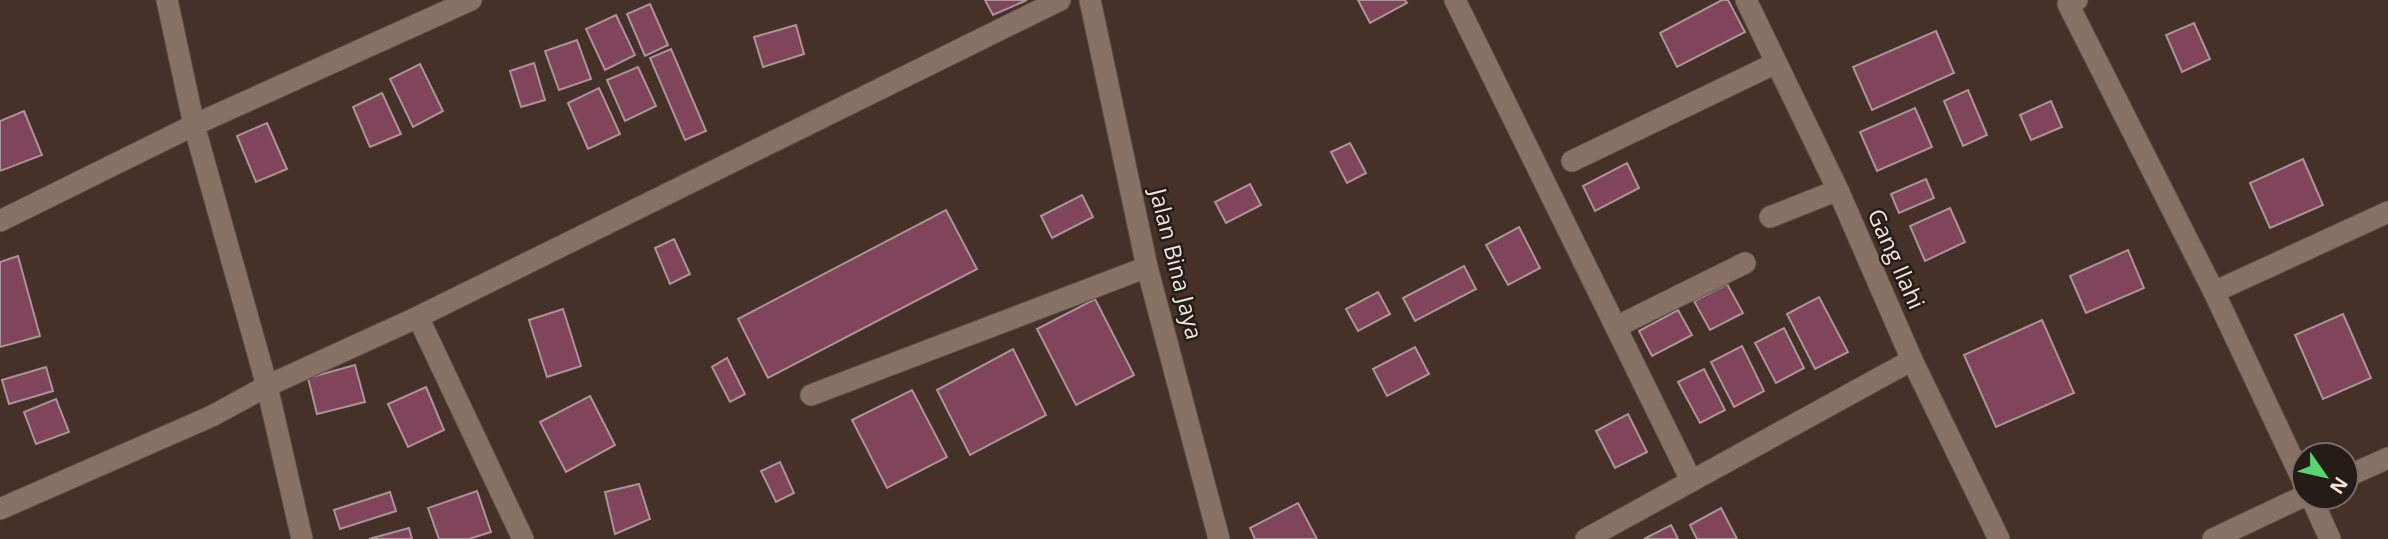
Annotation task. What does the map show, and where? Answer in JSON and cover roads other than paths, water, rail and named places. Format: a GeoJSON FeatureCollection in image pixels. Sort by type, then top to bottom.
{"type":"FeatureCollection","features":[{"type":"Feature","properties":{"kind":"street"},"geometry":{"type":"LineString","coordinates":[[167,0],[194,125],[267,386],[302,539]]}},
{"type":"Feature","properties":{"kind":"street"},"geometry":{"type":"LineString","coordinates":[[0,221],[194,125],[471,0]]}},
{"type":"Feature","properties":{"kind":"street"},"geometry":{"type":"LineString","coordinates":[[0,509],[212,416],[267,386],[418,317],[1060,0]]}},
{"type":"Feature","properties":{"kind":"street","name":"Jalan Bina Jaya"},"geometry":{"type":"LineString","coordinates":[[1090,0],[1147,267],[1219,539]]}},
{"type":"Feature","properties":{"kind":"street"},"geometry":{"type":"LineString","coordinates":[[1455,0],[1690,480]]}},
{"type":"Feature","properties":{"kind":"street","name":"Gang Ilahi"},"geometry":{"type":"LineString","coordinates":[[1746,0],[1838,190],[1912,360],[1999,539]]}},
{"type":"Feature","properties":{"kind":"street"},"geometry":{"type":"LineString","coordinates":[[2071,1],[2290,453]]}},
{"type":"Feature","properties":{"kind":"street"},"geometry":{"type":"LineString","coordinates":[[1572,161],[1776,63]]}},
{"type":"Feature","properties":{"kind":"street"},"geometry":{"type":"LineString","coordinates":[[1770,217],[1838,190]]}},
{"type":"Feature","properties":{"kind":"street"},"geometry":{"type":"LineString","coordinates":[[2214,292],[2388,212]]}},
{"type":"Feature","properties":{"kind":"street"},"geometry":{"type":"LineString","coordinates":[[1616,327],[1745,263]]}},
{"type":"Feature","properties":{"kind":"street"},"geometry":{"type":"LineString","coordinates":[[811,396],[1147,267]]}},
{"type":"Feature","properties":{"kind":"street"},"geometry":{"type":"LineString","coordinates":[[418,317],[523,539]]}},
{"type":"Feature","properties":{"kind":"street"},"geometry":{"type":"LineString","coordinates":[[1586,539],[1912,360]]}},
{"type":"Feature","properties":{"kind":"street"},"geometry":{"type":"LineString","coordinates":[[2360,471],[2388,458]]}},
{"type":"Feature","properties":{"kind":"street"},"geometry":{"type":"LineString","coordinates":[[2213,539],[2290,503]]}},
{"type":"Feature","properties":{"kind":"street"},"geometry":{"type":"LineString","coordinates":[[2317,511],[2330,539]]}}]}
